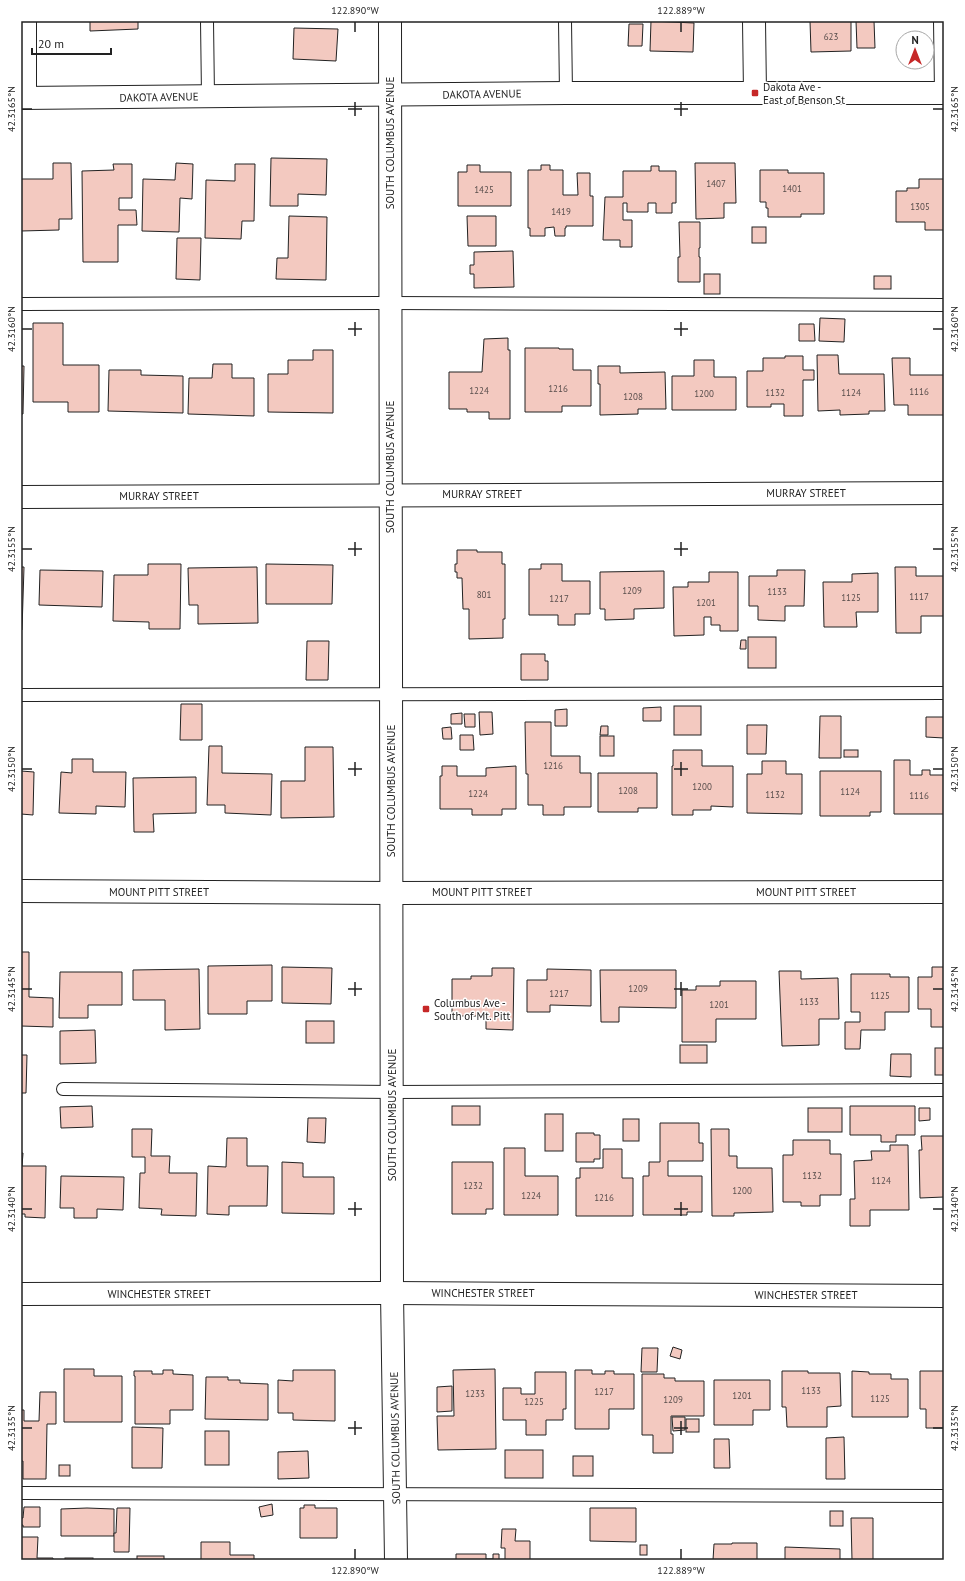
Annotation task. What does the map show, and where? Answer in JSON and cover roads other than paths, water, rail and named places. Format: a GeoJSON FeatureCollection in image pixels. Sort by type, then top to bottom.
{"type":"FeatureCollection","features":[{"type":"Feature","properties":{"kind":"street"},"geometry":{"type":"LineString","coordinates":[[23,98],[24,21]]}},
{"type":"Feature","properties":{"kind":"street","name":"SOUTH COLUMBUS AVENUE"},"geometry":{"type":"LineString","coordinates":[[390,21],[390,494],[393,1092],[392,1293],[396,1560]]}},
{"type":"Feature","properties":{"kind":"street"},"geometry":{"type":"LineString","coordinates":[[754,21],[755,93]]}},
{"type":"Feature","properties":{"kind":"street","name":"DAKOTA AVENUE"},"geometry":{"type":"LineString","coordinates":[[23,98],[942,93]]}},
{"type":"Feature","properties":{"kind":"street","name":"MURRAY STREET"},"geometry":{"type":"LineString","coordinates":[[21,497],[390,494],[944,493]]}},
{"type":"Feature","properties":{"kind":"street","name":"MOUNT PITT STREET"},"geometry":{"type":"LineString","coordinates":[[21,891],[392,893],[944,892]]}},
{"type":"Feature","properties":{"kind":"street","name":"WINCHESTER STREET"},"geometry":{"type":"LineString","coordinates":[[21,1294],[392,1293],[944,1296]]}},
{"type":"Feature","properties":{"kind":"lane"},"geometry":{"type":"LineString","coordinates":[[207,21],[208,96]]}},
{"type":"Feature","properties":{"kind":"lane"},"geometry":{"type":"LineString","coordinates":[[565,21],[566,94]]}},
{"type":"Feature","properties":{"kind":"lane"},"geometry":{"type":"LineString","coordinates":[[940,21],[942,93]]}},
{"type":"Feature","properties":{"kind":"lane"},"geometry":{"type":"LineString","coordinates":[[21,304],[390,303],[944,306]]}},
{"type":"Feature","properties":{"kind":"lane"},"geometry":{"type":"LineString","coordinates":[[21,695],[944,693]]}},
{"type":"Feature","properties":{"kind":"lane"},"geometry":{"type":"LineString","coordinates":[[63,1089],[393,1092],[944,1090]]}},
{"type":"Feature","properties":{"kind":"lane"},"geometry":{"type":"LineString","coordinates":[[21,1493],[944,1496]]}},
{"type":"Feature","properties":{"kind":"place","name":"Dakota Ave - East of Benson St"},"geometry":{"type":"Point","coordinates":[755,93]}},
{"type":"Feature","properties":{"kind":"place","name":"Columbus Ave - South of Mt. Pitt"},"geometry":{"type":"Point","coordinates":[426,1009]}}]}
